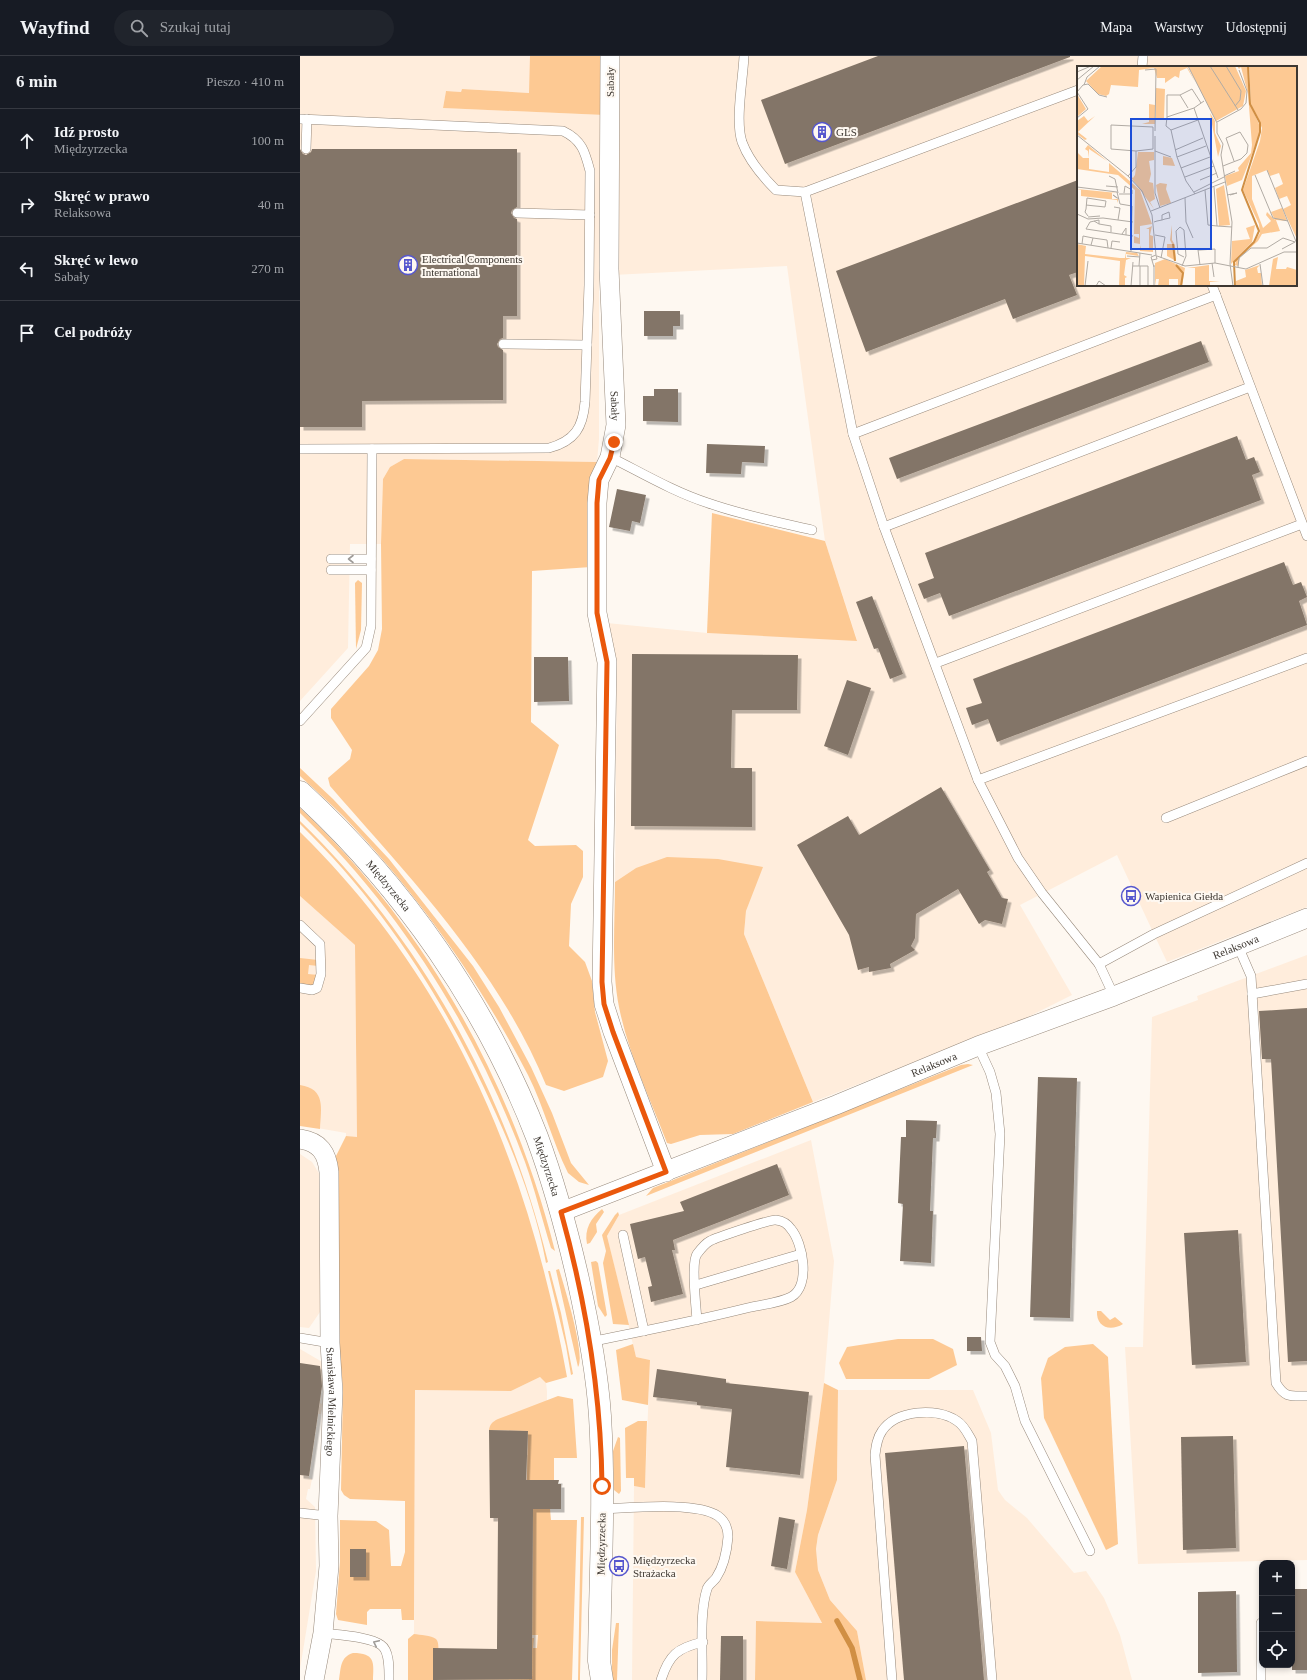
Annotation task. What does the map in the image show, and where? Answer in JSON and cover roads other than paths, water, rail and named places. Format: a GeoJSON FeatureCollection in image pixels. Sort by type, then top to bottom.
{"type":"FeatureCollection","features":[{"type":"Feature","properties":{"kind":"main road","name":"Międzyrzecka"},"geometry":{"type":"LineString","coordinates":[[300,792],[339,830],[389,886],[439,953],[468,999],[497,1050],[522,1103],[544,1156],[572,1252],[590,1342],[600,1414],[601,1509],[599,1674]]}},
{"type":"Feature","properties":{"kind":"street","name":"Sabały"},"geometry":{"type":"LineString","coordinates":[[610,56],[609,269],[616,425],[610,458],[599,480],[597,503],[597,613],[607,662],[602,982],[604,1004],[613,1032],[666,1172]]}},
{"type":"Feature","properties":{"kind":"street","name":"Relaksowa"},"geometry":{"type":"LineString","coordinates":[[561,1212],[836,1105],[978,1046],[1114,996],[1307,918]]}},
{"type":"Feature","properties":{"kind":"street","name":"Stanisława Mielnickiego"},"geometry":{"type":"LineString","coordinates":[[300,1139],[317,1144],[325,1155],[328,1163],[330,1342],[334,1392],[328,1516],[329,1566],[323,1633],[314,1680]]}},
{"type":"Feature","properties":{"kind":"lane"},"geometry":{"type":"LineString","coordinates":[[744,56],[740,119],[742,142],[759,172],[776,190],[805,192],[1077,90]]}},
{"type":"Feature","properties":{"kind":"lane"},"geometry":{"type":"LineString","coordinates":[[1140,66],[1144,56]]}},
{"type":"Feature","properties":{"kind":"lane"},"geometry":{"type":"LineString","coordinates":[[300,449],[549,448],[562,445],[574,436],[584,415],[590,216],[590,171],[586,154],[579,140],[563,131],[304,119],[306,149]]}},
{"type":"Feature","properties":{"kind":"lane"},"geometry":{"type":"LineString","coordinates":[[805,192],[853,434],[884,527],[936,663],[978,780],[1018,858],[1042,893],[1099,964],[1114,996]]}},
{"type":"Feature","properties":{"kind":"lane"},"geometry":{"type":"LineString","coordinates":[[517,213],[590,216]]}},
{"type":"Feature","properties":{"kind":"lane"},"geometry":{"type":"LineString","coordinates":[[1212,286],[1307,536]]}},
{"type":"Feature","properties":{"kind":"lane"},"geometry":{"type":"LineString","coordinates":[[853,434],[1216,295]]}},
{"type":"Feature","properties":{"kind":"lane"},"geometry":{"type":"LineString","coordinates":[[503,344],[587,345]]}},
{"type":"Feature","properties":{"kind":"lane"},"geometry":{"type":"LineString","coordinates":[[884,527],[1250,387]]}},
{"type":"Feature","properties":{"kind":"lane"},"geometry":{"type":"LineString","coordinates":[[300,721],[366,648],[371,626],[372,449]]}},
{"type":"Feature","properties":{"kind":"lane"},"geometry":{"type":"LineString","coordinates":[[610,458],[680,492],[708,503],[759,518],[812,530]]}},
{"type":"Feature","properties":{"kind":"lane"},"geometry":{"type":"LineString","coordinates":[[936,663],[1302,524]]}},
{"type":"Feature","properties":{"kind":"lane"},"geometry":{"type":"LineString","coordinates":[[332,559],[371,559]]}},
{"type":"Feature","properties":{"kind":"lane"},"geometry":{"type":"LineString","coordinates":[[332,570],[371,570]]}},
{"type":"Feature","properties":{"kind":"lane"},"geometry":{"type":"LineString","coordinates":[[978,780],[1307,658]]}},
{"type":"Feature","properties":{"kind":"lane"},"geometry":{"type":"LineString","coordinates":[[1166,818],[1307,761]]}},
{"type":"Feature","properties":{"kind":"lane"},"geometry":{"type":"LineString","coordinates":[[1099,964],[1154,934],[1307,862]]}},
{"type":"Feature","properties":{"kind":"lane"},"geometry":{"type":"LineString","coordinates":[[300,988],[312,990],[317,988],[321,974],[320,944],[302,931]]}},
{"type":"Feature","properties":{"kind":"lane"},"geometry":{"type":"LineString","coordinates":[[1238,946],[1251,976],[1276,1383],[1282,1392],[1288,1396],[1307,1396]]}},
{"type":"Feature","properties":{"kind":"lane"},"geometry":{"type":"LineString","coordinates":[[1252,994],[1307,984]]}},
{"type":"Feature","properties":{"kind":"lane"},"geometry":{"type":"LineString","coordinates":[[978,1046],[990,1072],[996,1093],[1000,1127],[990,1342],[995,1354],[1004,1366],[1015,1386],[1025,1421],[1090,1551]]}},
{"type":"Feature","properties":{"kind":"lane"},"geometry":{"type":"LineString","coordinates":[[590,1342],[697,1320],[791,1297],[801,1288],[803,1275],[801,1254],[795,1234],[786,1223],[775,1220],[710,1241],[696,1255],[694,1271],[697,1320]]}},
{"type":"Feature","properties":{"kind":"lane"},"geometry":{"type":"LineString","coordinates":[[622,1235],[644,1331]]}},
{"type":"Feature","properties":{"kind":"lane"},"geometry":{"type":"LineString","coordinates":[[696,1285],[801,1254]]}},
{"type":"Feature","properties":{"kind":"lane"},"geometry":{"type":"LineString","coordinates":[[300,1338],[330,1342]]}},
{"type":"Feature","properties":{"kind":"lane"},"geometry":{"type":"LineString","coordinates":[[892,1680],[875,1455],[877,1441],[883,1430],[893,1421],[911,1414],[932,1413],[957,1420],[972,1441],[992,1680]]}},
{"type":"Feature","properties":{"kind":"lane"},"geometry":{"type":"LineString","coordinates":[[601,1509],[681,1507],[702,1510],[718,1515],[725,1522],[728,1536],[724,1560],[716,1577],[707,1588],[703,1607],[702,1680]]}},
{"type":"Feature","properties":{"kind":"lane"},"geometry":{"type":"LineString","coordinates":[[300,1513],[328,1516]]}},
{"type":"Feature","properties":{"kind":"lane"},"geometry":{"type":"LineString","coordinates":[[1261,1632],[1261,1680]]}},
{"type":"Feature","properties":{"kind":"lane"},"geometry":{"type":"LineString","coordinates":[[323,1633],[373,1641],[382,1645],[387,1654],[389,1680]]}},
{"type":"Feature","properties":{"kind":"lane"},"geometry":{"type":"LineString","coordinates":[[661,1680],[666,1665],[673,1654],[686,1646],[703,1642]]}},
{"type":"Feature","properties":{"kind":"waterway"},"geometry":{"type":"LineString","coordinates":[[837,1621],[852,1648],[860,1680]]}},
{"type":"Feature","properties":{"kind":"place","name":"GLS"},"geometry":{"type":"Point","coordinates":[822,132]}},
{"type":"Feature","properties":{"kind":"place","name":"Electrical Components International"},"geometry":{"type":"Point","coordinates":[408,265]}},
{"type":"Feature","properties":{"kind":"place","name":"Wapienica Giełda"},"geometry":{"type":"Point","coordinates":[1131,896]}},
{"type":"Feature","properties":{"kind":"place","name":"Międzyrzecka Strażacka"},"geometry":{"type":"Point","coordinates":[619,1566]}}]}
